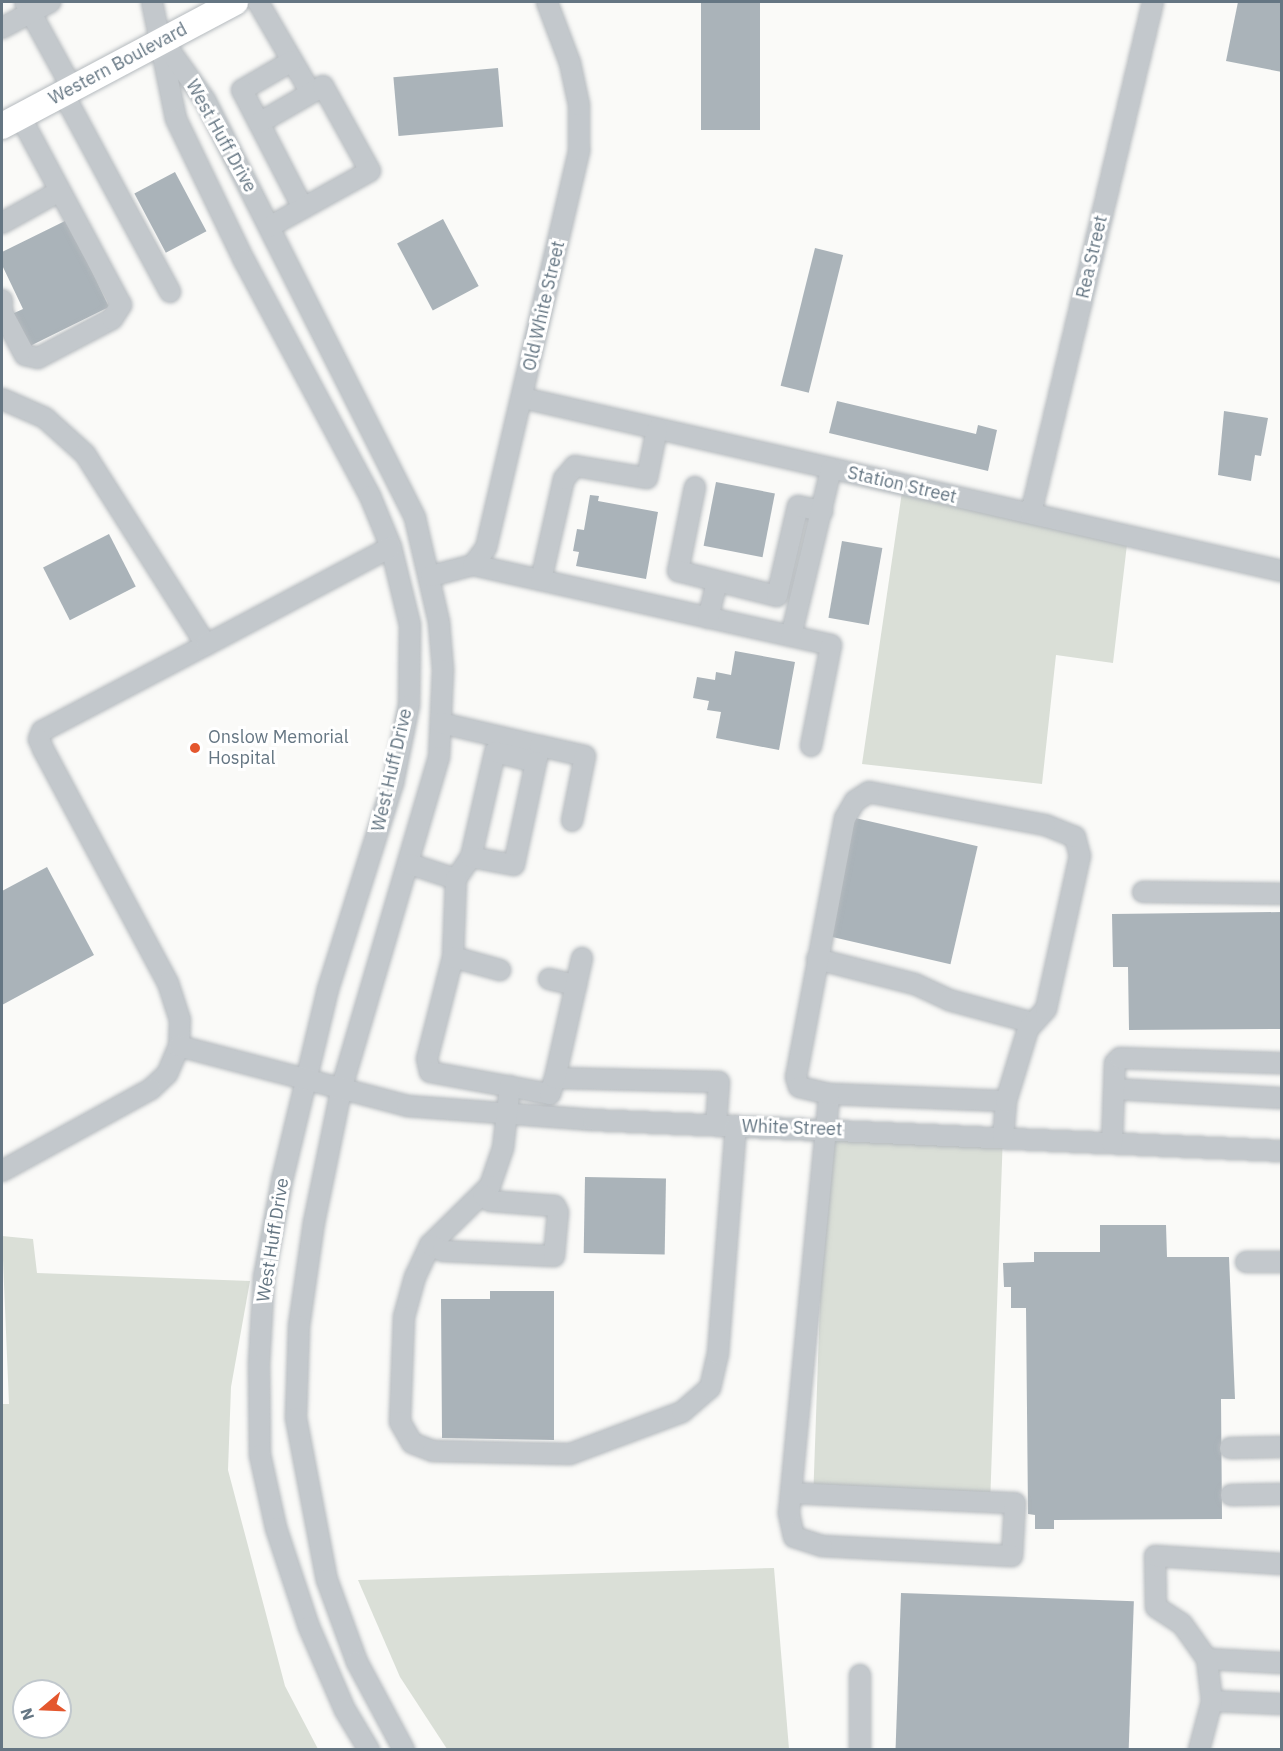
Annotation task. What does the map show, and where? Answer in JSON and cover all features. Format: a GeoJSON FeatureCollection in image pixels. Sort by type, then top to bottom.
{"type":"FeatureCollection","features":[{"type":"Feature","properties":{"kind":"main road","name":"Western Boulevard"},"geometry":{"type":"LineString","coordinates":[[11,121],[235,2]]}},
{"type":"Feature","properties":{"kind":"street"},"geometry":{"type":"LineString","coordinates":[[2,28],[28,7],[50,2]]}},
{"type":"Feature","properties":{"kind":"street"},"geometry":{"type":"LineString","coordinates":[[152,2],[162,40]]}},
{"type":"Feature","properties":{"kind":"street"},"geometry":{"type":"LineString","coordinates":[[258,2],[311,93]]}},
{"type":"Feature","properties":{"kind":"street","name":"Old White Street"},"geometry":{"type":"LineString","coordinates":[[473,565],[486,548],[523,398],[579,150],[579,105],[570,63],[547,2]]}},
{"type":"Feature","properties":{"kind":"street","name":"Rea Street"},"geometry":{"type":"LineString","coordinates":[[1031,513],[1153,2]]}},
{"type":"Feature","properties":{"kind":"street"},"geometry":{"type":"LineString","coordinates":[[28,7],[170,292]]}},
{"type":"Feature","properties":{"kind":"street","name":"West Huff Drive"},"geometry":{"type":"LineString","coordinates":[[162,40],[205,100],[269,227],[415,518],[431,576],[443,670],[439,757],[410,864],[341,1090],[314,1222],[299,1326],[296,1418],[327,1580],[357,1662],[404,1749]]}},
{"type":"Feature","properties":{"kind":"street","name":"West Huff Drive"},"geometry":{"type":"LineString","coordinates":[[162,40],[176,119],[244,260],[370,496],[391,546],[410,625],[409,705],[393,783],[328,989],[306,1079],[264,1277],[259,1365],[260,1455],[276,1528],[309,1627],[345,1710],[369,1749]]}},
{"type":"Feature","properties":{"kind":"street"},"geometry":{"type":"LineString","coordinates":[[292,61],[242,90],[303,208]]}},
{"type":"Feature","properties":{"kind":"street"},"geometry":{"type":"LineString","coordinates":[[259,123],[323,86],[370,171],[269,227]]}},
{"type":"Feature","properties":{"kind":"street"},"geometry":{"type":"LineString","coordinates":[[2,300],[2,312],[25,355],[38,358],[112,319],[121,305],[60,191],[11,121]]}},
{"type":"Feature","properties":{"kind":"street"},"geometry":{"type":"LineString","coordinates":[[2,223],[60,191]]}},
{"type":"Feature","properties":{"kind":"street","name":"Station Street"},"geometry":{"type":"LineString","coordinates":[[523,398],[1281,571]]}},
{"type":"Feature","properties":{"kind":"street"},"geometry":{"type":"LineString","coordinates":[[2,399],[45,418],[85,454],[206,645]]}},
{"type":"Feature","properties":{"kind":"street"},"geometry":{"type":"LineString","coordinates":[[541,580],[564,479],[576,466],[647,478],[657,429]]}},
{"type":"Feature","properties":{"kind":"street"},"geometry":{"type":"LineString","coordinates":[[790,636],[831,469]]}},
{"type":"Feature","properties":{"kind":"street"},"geometry":{"type":"LineString","coordinates":[[695,487],[678,571],[798,601]]}},
{"type":"Feature","properties":{"kind":"street"},"geometry":{"type":"LineString","coordinates":[[777,596],[798,506],[822,511]]}},
{"type":"Feature","properties":{"kind":"street"},"geometry":{"type":"LineString","coordinates":[[2,1172],[151,1089],[167,1074],[179,1046],[180,1020],[168,983],[39,739],[42,731],[391,546]]}},
{"type":"Feature","properties":{"kind":"street"},"geometry":{"type":"LineString","coordinates":[[431,576],[473,565],[831,645],[811,746]]}},
{"type":"Feature","properties":{"kind":"street"},"geometry":{"type":"LineString","coordinates":[[708,618],[717,582]]}},
{"type":"Feature","properties":{"kind":"street"},"geometry":{"type":"LineString","coordinates":[[441,723],[538,754]]}},
{"type":"Feature","properties":{"kind":"street"},"geometry":{"type":"LineString","coordinates":[[572,821],[585,756],[495,752],[471,857],[456,879],[453,957],[427,1059],[430,1072],[550,1094],[582,958]]}},
{"type":"Feature","properties":{"kind":"street"},"geometry":{"type":"LineString","coordinates":[[471,857],[514,865],[538,754]]}},
{"type":"Feature","properties":{"kind":"street"},"geometry":{"type":"LineString","coordinates":[[1003,1137],[1006,1101],[1033,1023],[1046,1009],[1080,856],[1075,837],[1045,825],[868,792],[855,801],[845,818],[796,1077],[799,1087],[829,1094],[1006,1101]]}},
{"type":"Feature","properties":{"kind":"street"},"geometry":{"type":"LineString","coordinates":[[410,864],[456,879]]}},
{"type":"Feature","properties":{"kind":"street"},"geometry":{"type":"LineString","coordinates":[[1143,892],[1281,894]]}},
{"type":"Feature","properties":{"kind":"street"},"geometry":{"type":"LineString","coordinates":[[453,957],[500,970]]}},
{"type":"Feature","properties":{"kind":"street"},"geometry":{"type":"LineString","coordinates":[[817,959],[915,984],[949,1000],[1033,1023]]}},
{"type":"Feature","properties":{"kind":"street"},"geometry":{"type":"LineString","coordinates":[[549,979],[576,985]]}},
{"type":"Feature","properties":{"kind":"street","name":"White Street"},"geometry":{"type":"LineString","coordinates":[[179,1046],[407,1106],[507,1114],[1281,1152]]}},
{"type":"Feature","properties":{"kind":"street"},"geometry":{"type":"LineString","coordinates":[[1112,1143],[1115,1063],[1120,1058],[1281,1063]]}},
{"type":"Feature","properties":{"kind":"street"},"geometry":{"type":"LineString","coordinates":[[555,1078],[719,1082],[716,1125]]}},
{"type":"Feature","properties":{"kind":"street"},"geometry":{"type":"LineString","coordinates":[[510,1086],[496,1172],[483,1195],[430,1245],[410,1294],[400,1346],[400,1422],[412,1443],[432,1451],[570,1454],[665,1419],[696,1402],[710,1388],[714,1375],[736,1126]]}},
{"type":"Feature","properties":{"kind":"street"},"geometry":{"type":"LineString","coordinates":[[1114,1089],[1281,1098]]}},
{"type":"Feature","properties":{"kind":"street"},"geometry":{"type":"LineString","coordinates":[[791,1494],[1015,1503],[1012,1556],[822,1546],[794,1537],[789,1513],[829,1094]]}},
{"type":"Feature","properties":{"kind":"street"},"geometry":{"type":"LineString","coordinates":[[430,1245],[443,1251],[554,1256],[558,1212],[555,1206],[490,1202],[483,1195]]}},
{"type":"Feature","properties":{"kind":"street"},"geometry":{"type":"LineString","coordinates":[[1246,1262],[1281,1262]]}},
{"type":"Feature","properties":{"kind":"street"},"geometry":{"type":"LineString","coordinates":[[1230,1448],[1281,1447]]}},
{"type":"Feature","properties":{"kind":"street"},"geometry":{"type":"LineString","coordinates":[[1231,1495],[1281,1494]]}},
{"type":"Feature","properties":{"kind":"street"},"geometry":{"type":"LineString","coordinates":[[1199,1749],[1212,1701],[1207,1659],[1182,1624],[1156,1607],[1155,1556],[1281,1564]]}},
{"type":"Feature","properties":{"kind":"street"},"geometry":{"type":"LineString","coordinates":[[1207,1659],[1281,1663]]}},
{"type":"Feature","properties":{"kind":"street"},"geometry":{"type":"LineString","coordinates":[[860,1675],[860,1749]]}},
{"type":"Feature","properties":{"kind":"street"},"geometry":{"type":"LineString","coordinates":[[1212,1701],[1281,1704]]}},
{"type":"Feature","properties":{"kind":"shaded area"},"geometry":{"type":"Polygon","coordinates":[[[903,485],[1128,536],[1113,663],[1056,655],[1042,784],[862,764],[903,485]]]}},
{"type":"Feature","properties":{"kind":"shaded area"},"geometry":{"type":"Polygon","coordinates":[[[826,1130],[1003,1136],[990,1500],[813,1494],[826,1130]]]}},
{"type":"Feature","properties":{"kind":"shaded area"},"geometry":{"type":"Polygon","coordinates":[[[2,1236],[33,1239],[37,1273],[250,1281],[231,1387],[228,1470],[285,1686],[318,1749],[2,1749],[2,1404],[9,1404],[2,1236]]]}},
{"type":"Feature","properties":{"kind":"shaded area"},"geometry":{"type":"Polygon","coordinates":[[[774,1568],[789,1749],[447,1749],[400,1677],[358,1580],[774,1568]]]}},
{"type":"Feature","properties":{"kind":"building"},"geometry":{"type":"Polygon","coordinates":[[[701,2],[760,2],[760,130],[701,130],[701,2]]]}},
{"type":"Feature","properties":{"kind":"building"},"geometry":{"type":"Polygon","coordinates":[[[1238,2],[1282,2],[1282,72],[1226,61],[1238,2]]]}},
{"type":"Feature","properties":{"kind":"building"},"geometry":{"type":"Polygon","coordinates":[[[498,68],[503,127],[399,136],[393,77],[498,68]]]}},
{"type":"Feature","properties":{"kind":"building"},"geometry":{"type":"Polygon","coordinates":[[[175,172],[206,231],[166,253],[134,194],[175,172]]]}},
{"type":"Feature","properties":{"kind":"building"},"geometry":{"type":"Polygon","coordinates":[[[443,219],[479,286],[433,311],[397,243],[443,219]]]}},
{"type":"Feature","properties":{"kind":"building"},"geometry":{"type":"Polygon","coordinates":[[[67,220],[109,307],[28,347],[12,314],[23,309],[2,265],[2,252],[67,220]]]}},
{"type":"Feature","properties":{"kind":"building"},"geometry":{"type":"Polygon","coordinates":[[[815,248],[843,255],[809,393],[781,386],[815,248]]]}},
{"type":"Feature","properties":{"kind":"building"},"geometry":{"type":"Polygon","coordinates":[[[837,401],[976,434],[978,425],[997,430],[988,471],[829,433],[837,401]]]}},
{"type":"Feature","properties":{"kind":"building"},"geometry":{"type":"Polygon","coordinates":[[[1224,411],[1268,418],[1261,456],[1255,455],[1251,481],[1218,475],[1224,411]]]}},
{"type":"Feature","properties":{"kind":"building"},"geometry":{"type":"Polygon","coordinates":[[[716,482],[775,493],[762,557],[704,546],[716,482]]]}},
{"type":"Feature","properties":{"kind":"building"},"geometry":{"type":"Polygon","coordinates":[[[590,495],[599,496],[598,501],[658,512],[646,579],[576,566],[579,552],[573,551],[577,529],[584,530],[590,495]]]}},
{"type":"Feature","properties":{"kind":"building"},"geometry":{"type":"Polygon","coordinates":[[[109,534],[136,587],[70,620],[43,568],[109,534]]]}},
{"type":"Feature","properties":{"kind":"building"},"geometry":{"type":"Polygon","coordinates":[[[842,541],[882,548],[869,625],[828,618],[842,541]]]}},
{"type":"Feature","properties":{"kind":"building"},"geometry":{"type":"Polygon","coordinates":[[[735,651],[795,662],[779,750],[716,738],[721,712],[707,710],[709,701],[693,698],[697,677],[715,680],[716,672],[731,675],[735,651]]]}},
{"type":"Feature","properties":{"kind":"building"},"geometry":{"type":"Polygon","coordinates":[[[851,817],[978,846],[950,964],[824,935],[851,817]]]}},
{"type":"Feature","properties":{"kind":"building"},"geometry":{"type":"Polygon","coordinates":[[[47,867],[94,955],[2,1005],[2,891],[47,867]]]}},
{"type":"Feature","properties":{"kind":"building"},"geometry":{"type":"Polygon","coordinates":[[[1282,912],[1282,1029],[1129,1030],[1128,967],[1113,967],[1112,914],[1282,912]]]}},
{"type":"Feature","properties":{"kind":"building"},"geometry":{"type":"Polygon","coordinates":[[[585,1177],[666,1178],[665,1254],[584,1253],[585,1177]]]}},
{"type":"Feature","properties":{"kind":"building"},"geometry":{"type":"Polygon","coordinates":[[[1100,1225],[1166,1225],[1167,1257],[1229,1257],[1235,1399],[1221,1399],[1222,1519],[1054,1520],[1054,1529],[1035,1529],[1035,1515],[1028,1514],[1026,1308],[1011,1308],[1011,1287],[1004,1287],[1003,1263],[1034,1262],[1034,1252],[1100,1252],[1100,1225]]]}},
{"type":"Feature","properties":{"kind":"building"},"geometry":{"type":"Polygon","coordinates":[[[490,1291],[554,1291],[554,1440],[442,1438],[441,1299],[490,1299],[490,1291]]]}},
{"type":"Feature","properties":{"kind":"building"},"geometry":{"type":"Polygon","coordinates":[[[901,1593],[1134,1601],[1129,1750],[896,1750],[901,1593]]]}},
{"type":"Feature","properties":{"kind":"place","name":"Onslow Memorial Hospital"},"geometry":{"type":"Point","coordinates":[195,748]}}]}
